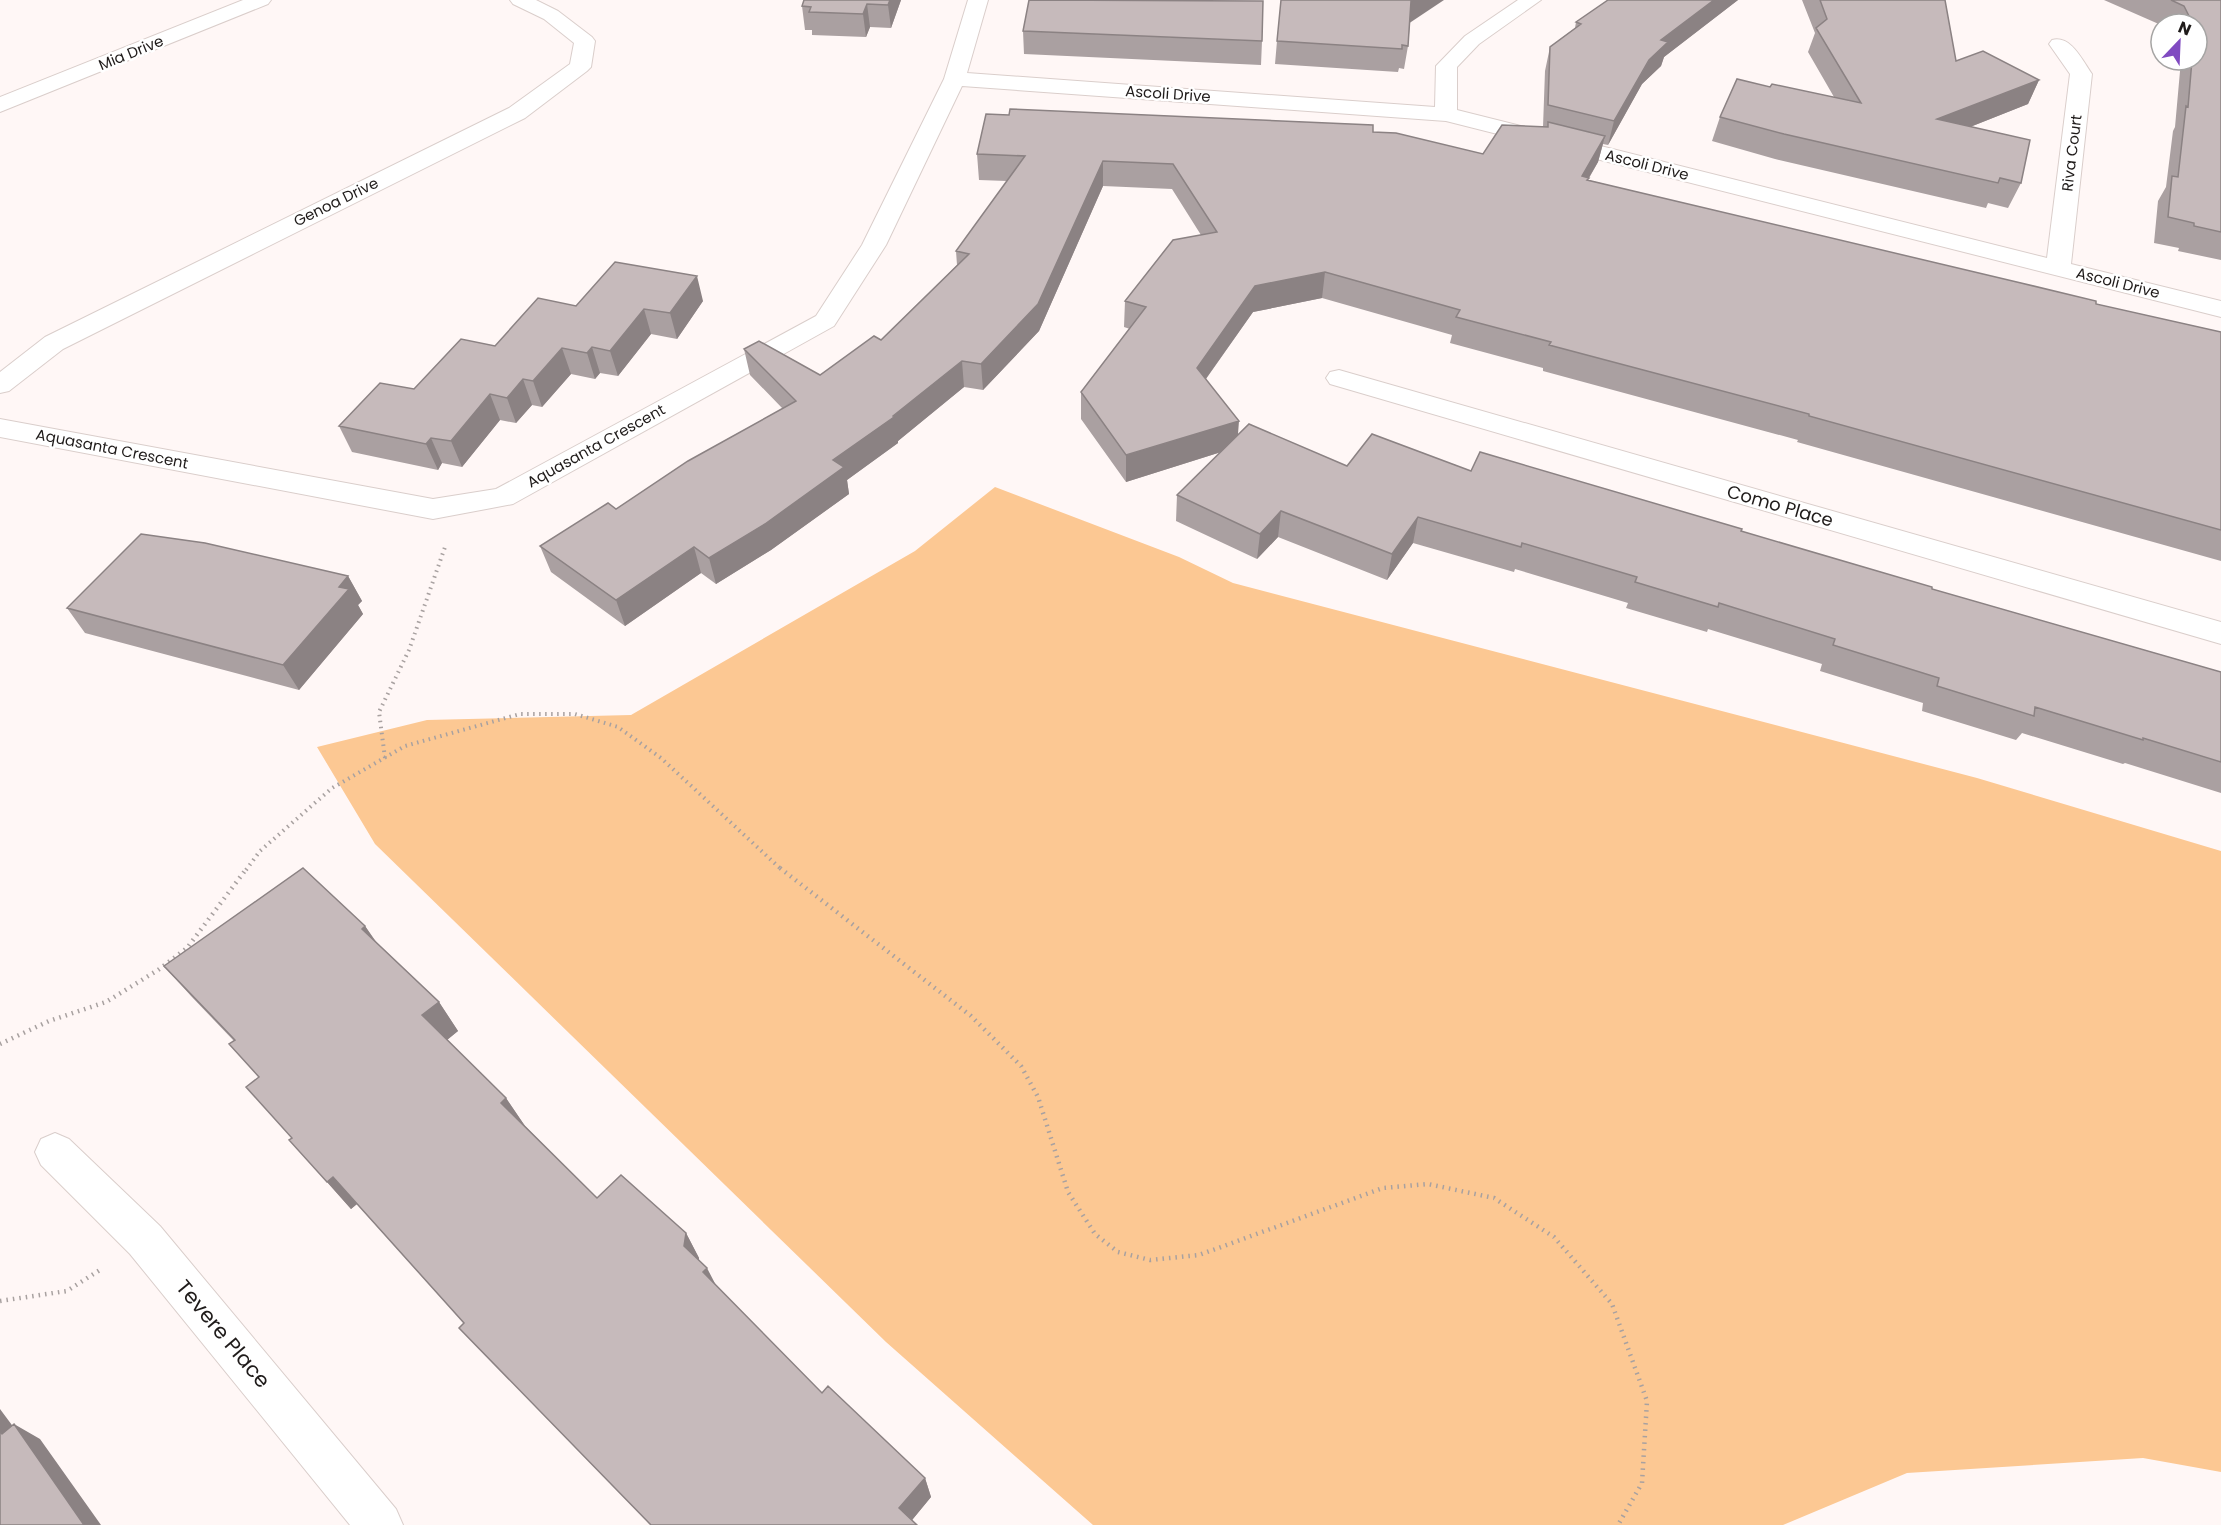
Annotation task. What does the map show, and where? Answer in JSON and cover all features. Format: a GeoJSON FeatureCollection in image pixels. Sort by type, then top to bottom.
{"type":"FeatureCollection","features":[{"type":"Feature","properties":{"kind":"street","name":"Mia Drive"},"geometry":{"type":"LineString","coordinates":[[0,105],[261,0]]}},
{"type":"Feature","properties":{"kind":"street","name":"Genoa Drive"},"geometry":{"type":"LineString","coordinates":[[0,385],[54,343],[517,113],[580,67],[585,41],[551,15],[520,0]]}},
{"type":"Feature","properties":{"kind":"street","name":"Aquasanta Crescent"},"geometry":{"type":"LineString","coordinates":[[0,428],[433,509],[503,496],[825,321],[874,245],[955,79],[978,0]]}},
{"type":"Feature","properties":{"kind":"street"},"geometry":{"type":"LineString","coordinates":[[1446,114],[1448,66],[1472,40],[1531,0]]}},
{"type":"Feature","properties":{"kind":"street","name":"Riva Court"},"geometry":{"type":"LineString","coordinates":[[2058,268],[2081,74],[2059,44]]}},
{"type":"Feature","properties":{"kind":"street","name":"Ascoli Drive"},"geometry":{"type":"LineString","coordinates":[[955,79],[1446,114],[2221,309]]}},
{"type":"Feature","properties":{"kind":"street","name":"Como Place"},"geometry":{"type":"LineString","coordinates":[[1339,378],[2221,633]]}},
{"type":"Feature","properties":{"kind":"street","name":"Tevere Place"},"geometry":{"type":"LineString","coordinates":[[56,1152],[145,1240],[381,1525]]}},
{"type":"Feature","properties":{"kind":"path"},"geometry":{"type":"LineString","coordinates":[[385,758],[379,712],[410,650],[458,505]]}},
{"type":"Feature","properties":{"kind":"path"},"geometry":{"type":"LineString","coordinates":[[0,1044],[50,1021],[106,1002],[158,970],[187,948],[260,851],[332,788],[405,746],[520,714],[575,714],[618,727],[661,758],[767,858],[971,1016],[1022,1066],[1038,1097],[1068,1192],[1095,1234],[1118,1252],[1150,1260],[1199,1256],[1383,1188],[1428,1184],[1494,1198],[1554,1237],[1612,1304],[1647,1401],[1642,1483],[1618,1525]]}},
{"type":"Feature","properties":{"kind":"path"},"geometry":{"type":"LineString","coordinates":[[0,1301],[67,1291],[145,1240]]}},
{"type":"Feature","properties":{"kind":"shaded area"},"geometry":{"type":"Polygon","coordinates":[[[995,487],[1179,557],[1233,583],[1977,778],[2221,851],[2221,1472],[2143,1458],[1907,1473],[1783,1525],[1093,1525],[886,1342],[375,844],[317,747],[427,720],[631,715],[915,551],[995,487]]]}},
{"type":"Feature","properties":{"kind":"building"},"geometry":{"type":"Polygon","coordinates":[[[804,0],[890,0],[888,5],[867,4],[863,14],[809,12],[811,7],[802,6],[804,0]]]}},
{"type":"Feature","properties":{"kind":"building"},"geometry":{"type":"Polygon","coordinates":[[[1029,0],[1263,1],[1262,41],[1023,31],[1029,0]]]}},
{"type":"Feature","properties":{"kind":"building"},"geometry":{"type":"Polygon","coordinates":[[[1281,0],[1413,0],[1411,1],[1408,46],[1402,45],[1402,49],[1277,41],[1281,0]]]}},
{"type":"Feature","properties":{"kind":"building"},"geometry":{"type":"Polygon","coordinates":[[[1608,0],[1714,0],[1661,40],[1668,42],[1649,60],[1614,121],[1548,105],[1550,47],[1581,24],[1576,22],[1608,0]]]}},
{"type":"Feature","properties":{"kind":"building"},"geometry":{"type":"Polygon","coordinates":[[[1820,0],[1945,0],[1956,61],[1983,51],[2039,80],[1937,119],[2030,140],[2021,183],[2000,178],[1998,183],[1720,117],[1737,79],[1861,103],[1816,28],[1827,19],[1820,0]]]}},
{"type":"Feature","properties":{"kind":"building"},"geometry":{"type":"Polygon","coordinates":[[[2171,0],[2221,0],[2221,232],[2168,217],[2172,176],[2178,177],[2191,72],[2209,72],[2209,12],[2187,12],[2184,6],[2171,0]]]}},
{"type":"Feature","properties":{"kind":"building"},"geometry":{"type":"Polygon","coordinates":[[[1010,109],[1373,125],[1373,132],[1396,133],[1483,154],[1502,125],[1548,127],[1548,122],[1605,136],[1582,176],[1589,178],[1587,180],[2096,301],[2096,304],[2221,332],[2221,530],[1809,416],[1809,414],[1549,345],[1551,342],[1456,317],[1460,310],[1325,272],[1255,286],[1197,368],[1239,421],[1126,455],[1081,392],[1146,307],[1125,301],[1173,240],[1217,232],[1173,164],[1103,161],[1038,304],[981,364],[962,361],[894,417],[833,460],[844,467],[765,524],[709,558],[694,547],[616,600],[540,546],[608,503],[616,509],[688,461],[796,401],[744,349],[759,341],[820,375],[874,336],[881,340],[969,254],[956,251],[1025,156],[977,154],[986,114],[1009,115],[1010,109]]]}},
{"type":"Feature","properties":{"kind":"building"},"geometry":{"type":"Polygon","coordinates":[[[615,262],[697,276],[670,313],[644,309],[610,351],[592,347],[587,353],[562,348],[533,381],[523,379],[507,398],[490,394],[451,441],[431,438],[426,444],[339,426],[380,383],[414,389],[461,339],[495,346],[538,298],[576,306],[615,262]]]}},
{"type":"Feature","properties":{"kind":"building"},"geometry":{"type":"Polygon","coordinates":[[[1249,424],[1347,466],[1372,434],[1471,471],[1480,452],[1742,529],[1741,531],[1932,587],[1932,589],[2221,672],[2221,762],[2035,707],[2034,716],[1937,686],[1939,678],[1833,645],[1835,639],[1719,603],[1718,607],[1635,582],[1637,577],[1522,543],[1521,547],[1418,517],[1392,554],[1281,511],[1260,534],[1177,495],[1249,424]]]}},
{"type":"Feature","properties":{"kind":"building"},"geometry":{"type":"Polygon","coordinates":[[[141,534],[205,543],[348,576],[339,587],[349,589],[283,665],[67,608],[141,534]]]}},
{"type":"Feature","properties":{"kind":"building"},"geometry":{"type":"Polygon","coordinates":[[[303,868],[365,926],[362,929],[439,1002],[422,1015],[506,1098],[501,1103],[597,1198],[621,1175],[686,1233],[684,1246],[707,1268],[703,1272],[822,1393],[828,1386],[925,1478],[899,1508],[917,1525],[651,1525],[459,1328],[464,1323],[333,1177],[327,1182],[289,1140],[292,1138],[246,1087],[259,1077],[229,1044],[235,1040],[164,966],[303,868]]]}},
{"type":"Feature","properties":{"kind":"building"},"geometry":{"type":"Polygon","coordinates":[[[14,1424],[84,1525],[0,1525],[0,1431],[2,1434],[14,1424]]]}}]}
